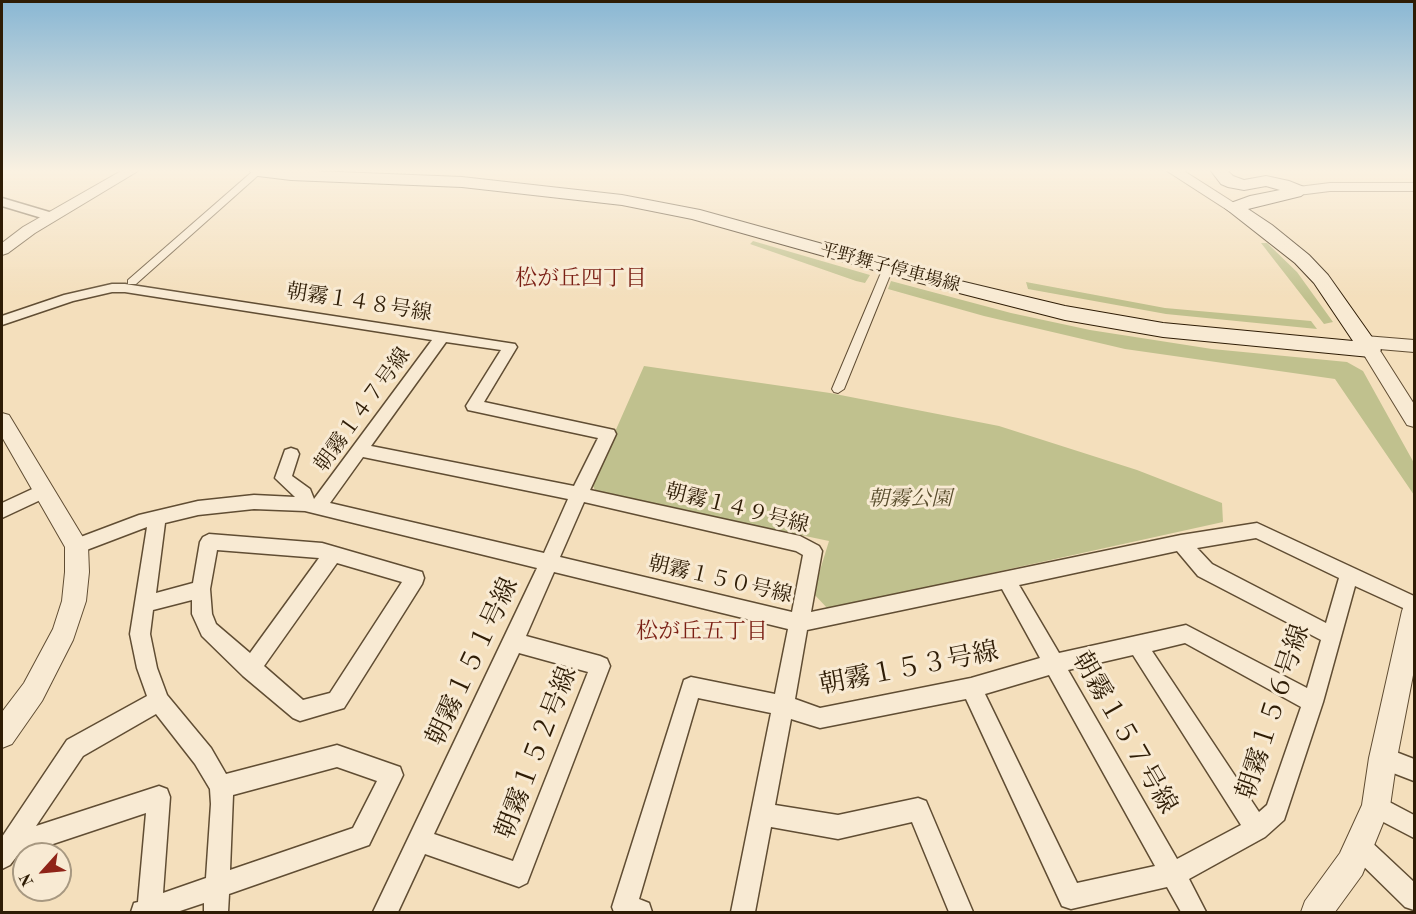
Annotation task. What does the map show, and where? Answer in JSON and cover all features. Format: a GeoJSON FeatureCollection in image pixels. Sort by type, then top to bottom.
{"type":"FeatureCollection","features":[{"type":"Feature","properties":{"kind":"main road","name":"平野舞子停車場線"},"geometry":{"type":"LineString","coordinates":[[692,214],[1021,303],[1163,330],[1367,346]]}},
{"type":"Feature","properties":{"kind":"main road","name":"平野舞子停車場線"},"geometry":{"type":"LineString","coordinates":[[708,214],[984,289],[1075,310],[1161,326],[1367,346]]}},
{"type":"Feature","properties":{"kind":"main road"},"geometry":{"type":"LineString","coordinates":[[1243,214],[1266,229],[1302,259],[1321,279],[1367,346]]}},
{"type":"Feature","properties":{"kind":"street"},"geometry":{"type":"LineString","coordinates":[[41,214],[52,217]]}},
{"type":"Feature","properties":{"kind":"street"},"geometry":{"type":"LineString","coordinates":[[2,250],[29,230],[58,214]]}},
{"type":"Feature","properties":{"kind":"street"},"geometry":{"type":"LineString","coordinates":[[132,282],[210,214]]}},
{"type":"Feature","properties":{"kind":"street"},"geometry":{"type":"LineString","coordinates":[[838,389],[888,268]]}},
{"type":"Feature","properties":{"kind":"street","name":"朝霧１４８号線"},"geometry":{"type":"LineString","coordinates":[[2,321],[69,298],[112,288],[125,288],[510,347],[474,406],[608,434]]}},
{"type":"Feature","properties":{"kind":"street","name":"朝霧１４７号線"},"geometry":{"type":"LineString","coordinates":[[311,506],[359,450],[442,337]]}},
{"type":"Feature","properties":{"kind":"street"},"geometry":{"type":"LineString","coordinates":[[1367,346],[1414,346]]}},
{"type":"Feature","properties":{"kind":"street"},"geometry":{"type":"LineString","coordinates":[[1367,346],[1414,353]]}},
{"type":"Feature","properties":{"kind":"street"},"geometry":{"type":"LineString","coordinates":[[1367,346],[1414,420]]}},
{"type":"Feature","properties":{"kind":"street"},"geometry":{"type":"LineString","coordinates":[[2,420],[76,546],[74,602],[64,632],[33,692],[2,734]]}},
{"type":"Feature","properties":{"kind":"street","name":"朝霧１５１号線"},"geometry":{"type":"LineString","coordinates":[[385,912],[514,642],[608,434]]}},
{"type":"Feature","properties":{"kind":"street","name":"朝霧１４９号線"},"geometry":{"type":"LineString","coordinates":[[359,450],[579,494],[800,544],[813,551],[801,623],[743,912]]}},
{"type":"Feature","properties":{"kind":"street"},"geometry":{"type":"LineString","coordinates":[[291,454],[283,478],[304,494],[311,506]]}},
{"type":"Feature","properties":{"kind":"street"},"geometry":{"type":"LineString","coordinates":[[2,511],[43,491]]}},
{"type":"Feature","properties":{"kind":"street","name":"朝霧１５０号線"},"geometry":{"type":"LineString","coordinates":[[76,546],[139,522],[198,508],[254,502],[311,506],[801,623],[1181,543],[1257,530],[1414,605]]}},
{"type":"Feature","properties":{"kind":"street"},"geometry":{"type":"LineString","coordinates":[[157,518],[140,634],[147,668],[159,701],[203,756],[221,787],[216,912]]}},
{"type":"Feature","properties":{"kind":"street"},"geometry":{"type":"LineString","coordinates":[[209,542],[333,554],[415,578],[337,701],[300,711],[250,669],[209,630],[202,614],[201,589],[209,542]]}},
{"type":"Feature","properties":{"kind":"street"},"geometry":{"type":"LineString","coordinates":[[1181,543],[1205,570],[1330,635]]}},
{"type":"Feature","properties":{"kind":"street"},"geometry":{"type":"LineString","coordinates":[[250,669],[333,554]]}},
{"type":"Feature","properties":{"kind":"street","name":"朝霧１５６号線"},"geometry":{"type":"LineString","coordinates":[[971,688],[1071,897],[1173,874],[1257,829],[1276,812],[1313,702],[1349,574]]}},
{"type":"Feature","properties":{"kind":"street","name":"朝霧１５７号線"},"geometry":{"type":"LineString","coordinates":[[1007,581],[1194,912]]}},
{"type":"Feature","properties":{"kind":"street"},"geometry":{"type":"LineString","coordinates":[[144,604],[201,589]]}},
{"type":"Feature","properties":{"kind":"street"},"geometry":{"type":"LineString","coordinates":[[1316,912],[1351,864],[1376,806],[1383,758],[1414,611]]}},
{"type":"Feature","properties":{"kind":"street","name":"朝霧１５３号線"},"geometry":{"type":"LineString","coordinates":[[632,910],[691,687],[784,705],[820,718],[971,688],[1054,664],[1186,634],[1313,702]]}},
{"type":"Feature","properties":{"kind":"street","name":"朝霧１５２号線"},"geometry":{"type":"LineString","coordinates":[[419,840],[519,875],[600,666],[514,642]]}},
{"type":"Feature","properties":{"kind":"street"},"geometry":{"type":"LineString","coordinates":[[1138,646],[1257,829]]}},
{"type":"Feature","properties":{"kind":"street"},"geometry":{"type":"LineString","coordinates":[[5,852],[75,748],[159,701]]}},
{"type":"Feature","properties":{"kind":"street"},"geometry":{"type":"LineString","coordinates":[[5,852],[159,797],[146,912],[361,837],[392,775],[337,756],[221,787]]}},
{"type":"Feature","properties":{"kind":"street"},"geometry":{"type":"LineString","coordinates":[[1383,758],[1414,770]]}},
{"type":"Feature","properties":{"kind":"street"},"geometry":{"type":"LineString","coordinates":[[1376,806],[1414,827]]}},
{"type":"Feature","properties":{"kind":"street"},"geometry":{"type":"LineString","coordinates":[[763,814],[838,827],[918,809],[961,912]]}},
{"type":"Feature","properties":{"kind":"street"},"geometry":{"type":"LineString","coordinates":[[1359,846],[1414,898]]}},
{"type":"Feature","properties":{"kind":"green space"},"geometry":{"type":"Polygon","coordinates":[[[753,241],[870,275],[865,283],[856,281],[750,244],[753,241]]]}},
{"type":"Feature","properties":{"kind":"green space"},"geometry":{"type":"Polygon","coordinates":[[[1261,243],[1267,243],[1297,272],[1333,322],[1324,324],[1261,243]]]}},
{"type":"Feature","properties":{"kind":"green space"},"geometry":{"type":"Polygon","coordinates":[[[891,281],[1011,313],[1090,330],[1212,349],[1347,362],[1363,371],[1414,463],[1414,495],[1335,379],[1125,349],[984,316],[888,289],[891,281]]]}},
{"type":"Feature","properties":{"kind":"green space"},"geometry":{"type":"Polygon","coordinates":[[[1026,282],[1165,308],[1311,321],[1317,329],[1166,314],[1028,289],[1026,282]]]}},
{"type":"Feature","properties":{"kind":"green space","name":"朝霧公園"},"geometry":{"type":"Polygon","coordinates":[[[644,366],[830,393],[999,426],[1137,470],[1222,503],[1223,522],[828,609],[813,593],[829,541],[596,492],[592,484],[644,366]]]}},
{"type":"Feature","properties":{"kind":"district","name":"松が丘四丁目"},"geometry":{"type":"Point","coordinates":[581,279]}},
{"type":"Feature","properties":{"kind":"district","name":"松が丘五丁目"},"geometry":{"type":"Point","coordinates":[702,632]}}]}
